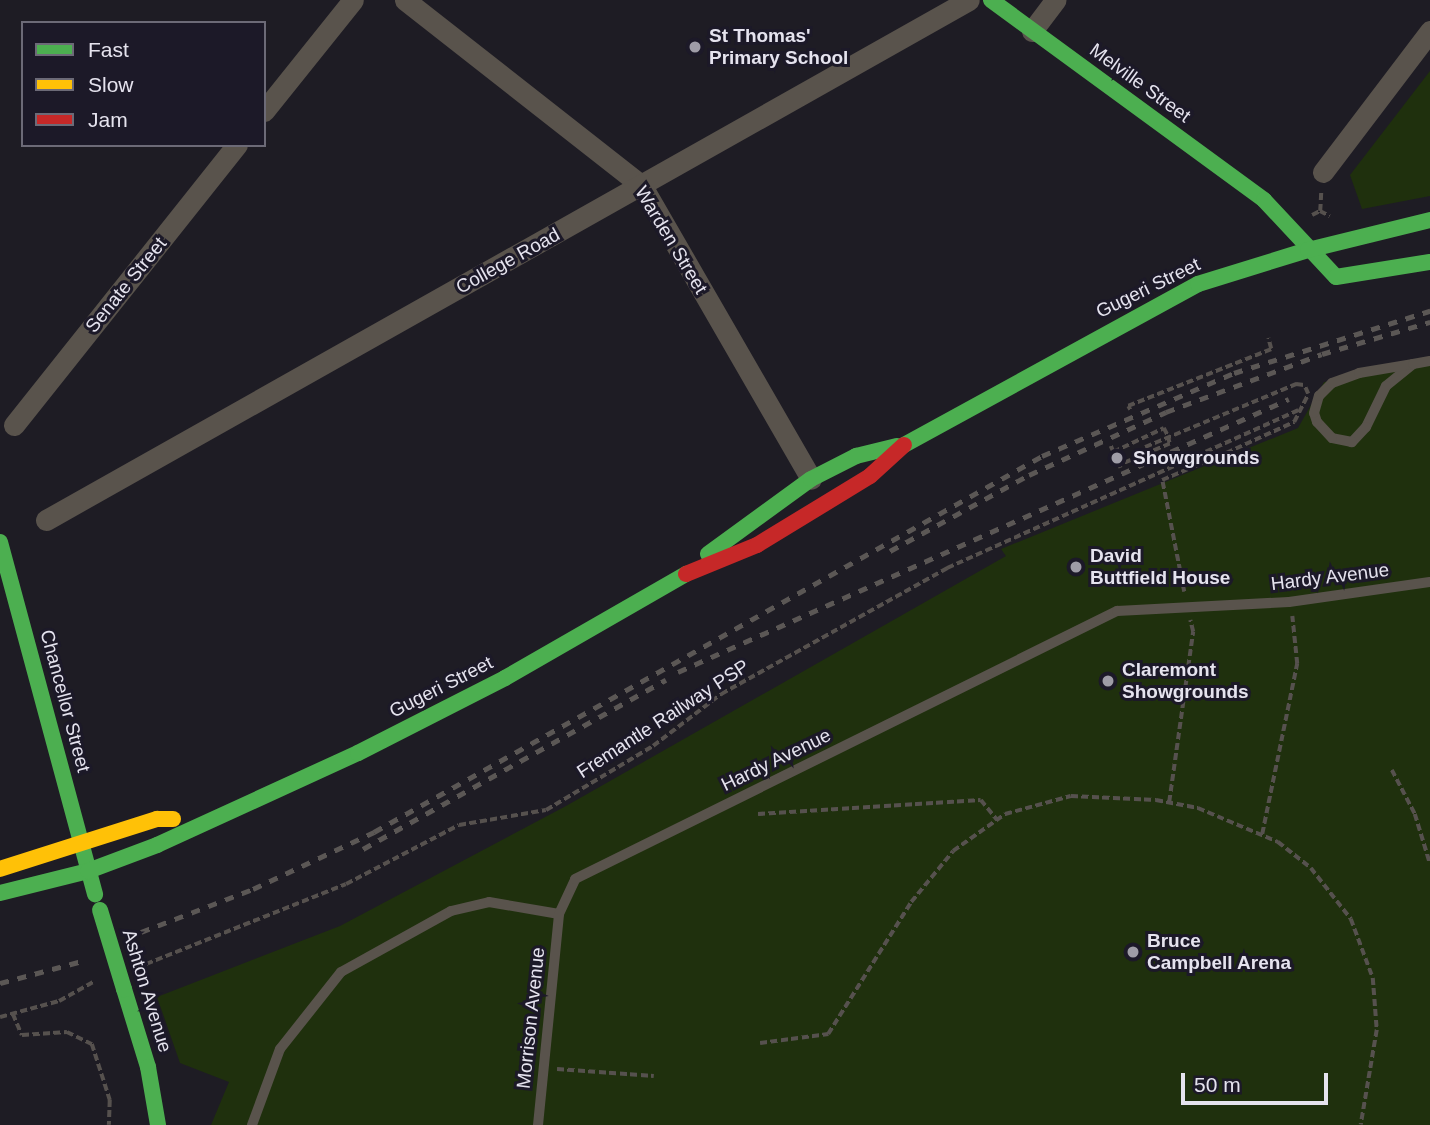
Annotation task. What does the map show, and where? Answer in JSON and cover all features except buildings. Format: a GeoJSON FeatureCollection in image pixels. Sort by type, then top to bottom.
{"type":"FeatureCollection","features":[{"type":"Feature","properties":{"kind":"main road","name":"Melville Street"},"geometry":{"type":"LineString","coordinates":[[991,0],[1264,200],[1336,277],[1430,262]]}},
{"type":"Feature","properties":{"kind":"main road"},"geometry":{"type":"LineString","coordinates":[[1264,200],[1268,262]]}},
{"type":"Feature","properties":{"kind":"main road","name":"Gugeri Street"},"geometry":{"type":"LineString","coordinates":[[0,893],[88,871],[358,753],[505,678],[681,576],[757,545],[870,476],[905,444],[1198,284],[1308,250],[1430,220]]}},
{"type":"Feature","properties":{"kind":"main road","name":"Gugeri Street"},"geometry":{"type":"LineString","coordinates":[[681,576],[743,524],[811,480],[856,456],[905,444]]}},
{"type":"Feature","properties":{"kind":"main road","name":"Chancellor Street"},"geometry":{"type":"LineString","coordinates":[[0,542],[88,871]]}},
{"type":"Feature","properties":{"kind":"main road","name":"Gugeri Street"},"geometry":{"type":"LineString","coordinates":[[0,869],[81,846],[156,819],[211,818]]}},
{"type":"Feature","properties":{"kind":"main road","name":"Ashton Avenue"},"geometry":{"type":"LineString","coordinates":[[88,871],[154,1091],[158,1125]]}},
{"type":"Feature","properties":{"kind":"street"},"geometry":{"type":"LineString","coordinates":[[266,109],[353,0]]}},
{"type":"Feature","properties":{"kind":"street","name":"Warden Street"},"geometry":{"type":"LineString","coordinates":[[405,0],[642,186],[811,480]]}},
{"type":"Feature","properties":{"kind":"street","name":"College Road"},"geometry":{"type":"LineString","coordinates":[[46,520],[969,0]]}},
{"type":"Feature","properties":{"kind":"street"},"geometry":{"type":"LineString","coordinates":[[1032,31],[1055,0]]}},
{"type":"Feature","properties":{"kind":"street"},"geometry":{"type":"LineString","coordinates":[[1323,172],[1430,31]]}},
{"type":"Feature","properties":{"kind":"street","name":"Senate Street"},"geometry":{"type":"LineString","coordinates":[[14,425],[235,147]]}},
{"type":"Feature","properties":{"kind":"lane"},"geometry":{"type":"LineString","coordinates":[[1413,364],[1386,386],[1366,426],[1352,442],[1332,438],[1317,422],[1314,413],[1320,396],[1332,383],[1359,373],[1430,361]]}},
{"type":"Feature","properties":{"kind":"lane","name":"Hardy Avenue"},"geometry":{"type":"LineString","coordinates":[[559,914],[575,879],[1117,611],[1186,604],[1289,602],[1430,582]]}},
{"type":"Feature","properties":{"kind":"lane"},"geometry":{"type":"LineString","coordinates":[[253,1125],[280,1049],[341,972],[451,911],[489,902],[559,914]]}},
{"type":"Feature","properties":{"kind":"lane","name":"Morrison Avenue"},"geometry":{"type":"LineString","coordinates":[[538,1125],[559,914]]}},
{"type":"Feature","properties":{"kind":"path"},"geometry":{"type":"LineString","coordinates":[[1130,410],[1128,406],[1271,349],[1268,338]]}},
{"type":"Feature","properties":{"kind":"path","name":"Fremantle Railway PSP"},"geometry":{"type":"LineString","coordinates":[[136,968],[309,901],[459,825],[546,810],[653,746],[721,694],[947,568],[1293,415],[1317,383]]}},
{"type":"Feature","properties":{"kind":"path"},"geometry":{"type":"LineString","coordinates":[[1145,447],[1296,384],[1304,386],[1308,394],[1294,422],[1162,480],[1193,632],[1169,802]]}},
{"type":"Feature","properties":{"kind":"path"},"geometry":{"type":"LineString","coordinates":[[1164,428],[1168,436],[1170,444],[1120,467],[1112,449],[1164,428]]}},
{"type":"Feature","properties":{"kind":"path"},"geometry":{"type":"LineString","coordinates":[[1262,834],[1297,664],[1289,602]]}},
{"type":"Feature","properties":{"kind":"path"},"geometry":{"type":"LineString","coordinates":[[1392,770],[1415,814],[1430,863]]}},
{"type":"Feature","properties":{"kind":"path"},"geometry":{"type":"LineString","coordinates":[[760,1043],[828,1034],[911,902],[953,851],[997,820],[1029,805],[1071,796],[1111,795],[1169,802],[1198,808],[1262,834],[1311,868],[1351,919],[1373,978],[1377,1030],[1361,1125]]}},
{"type":"Feature","properties":{"kind":"path"},"geometry":{"type":"LineString","coordinates":[[758,814],[981,800],[997,820]]}},
{"type":"Feature","properties":{"kind":"path"},"geometry":{"type":"LineString","coordinates":[[0,1017],[59,1002],[99,980]]}},
{"type":"Feature","properties":{"kind":"path"},"geometry":{"type":"LineString","coordinates":[[13,1014],[22,1035],[67,1032],[92,1044],[110,1100],[109,1125]]}},
{"type":"Feature","properties":{"kind":"path"},"geometry":{"type":"LineString","coordinates":[[572,1069],[654,1076]]}},
{"type":"Feature","properties":{"kind":"green space"},"geometry":{"type":"Polygon","coordinates":[[[1430,71],[1430,196],[1362,209],[1350,175],[1430,71]]]}},
{"type":"Feature","properties":{"kind":"green space","name":"Claremont Showgrounds"},"geometry":{"type":"Polygon","coordinates":[[[1430,365],[1430,1125],[211,1125],[229,1082],[180,1063],[157,997],[340,926],[566,806],[1006,556],[1001,549],[1298,428],[1324,382],[1430,365]]]}},
{"type":"Feature","properties":{"kind":"railway"},"geometry":{"type":"LineString","coordinates":[[141,932],[253,889],[374,832],[1042,456],[1234,373],[1430,311]]}},
{"type":"Feature","properties":{"kind":"railway"},"geometry":{"type":"LineString","coordinates":[[890,551],[1029,475],[1166,412],[1322,354],[1430,322]]}},
{"type":"Feature","properties":{"kind":"railway"},"geometry":{"type":"LineString","coordinates":[[678,672],[1289,399]]}},
{"type":"Feature","properties":{"kind":"railway"},"geometry":{"type":"LineString","coordinates":[[363,849],[666,680]]}},
{"type":"Feature","properties":{"kind":"railway"},"geometry":{"type":"LineString","coordinates":[[0,983],[82,961]]}},
{"type":"Feature","properties":{"kind":"traffic: fast"},"geometry":{"type":"LineString","coordinates":[[991,0],[1264,200],[1336,277],[1430,262]]}},
{"type":"Feature","properties":{"kind":"traffic: fast"},"geometry":{"type":"LineString","coordinates":[[904,445],[1198,284],[1308,250],[1430,220]]}},
{"type":"Feature","properties":{"kind":"traffic: fast"},"geometry":{"type":"LineString","coordinates":[[708,554],[811,479],[856,456],[897,446]]}},
{"type":"Feature","properties":{"kind":"traffic: fast"},"geometry":{"type":"LineString","coordinates":[[0,542],[95,894]]}},
{"type":"Feature","properties":{"kind":"traffic: fast"},"geometry":{"type":"LineString","coordinates":[[0,893],[88,871],[157,845],[358,753],[505,678],[686,574]]}},
{"type":"Feature","properties":{"kind":"traffic: fast"},"geometry":{"type":"LineString","coordinates":[[100,910],[124,989]]}},
{"type":"Feature","properties":{"kind":"traffic: fast"},"geometry":{"type":"LineString","coordinates":[[124,989],[148,1067],[158,1125]]}},
{"type":"Feature","properties":{"kind":"traffic: slow"},"geometry":{"type":"LineString","coordinates":[[0,869],[157,819],[173,819]]}},
{"type":"Feature","properties":{"kind":"traffic: jam"},"geometry":{"type":"LineString","coordinates":[[686,574],[757,545],[870,476],[904,445]]}},
{"type":"Feature","properties":{"kind":"place","name":"St Thomas' Primary School"},"geometry":{"type":"Point","coordinates":[695,47]}},
{"type":"Feature","properties":{"kind":"place","name":"Showgrounds"},"geometry":{"type":"Point","coordinates":[1117,458]}},
{"type":"Feature","properties":{"kind":"place","name":"David Buttfield House"},"geometry":{"type":"Point","coordinates":[1076,567]}},
{"type":"Feature","properties":{"kind":"place","name":"Claremont Showgrounds"},"geometry":{"type":"Point","coordinates":[1108,681]}},
{"type":"Feature","properties":{"kind":"place","name":"Bruce Campbell Arena"},"geometry":{"type":"Point","coordinates":[1133,952]}}]}
